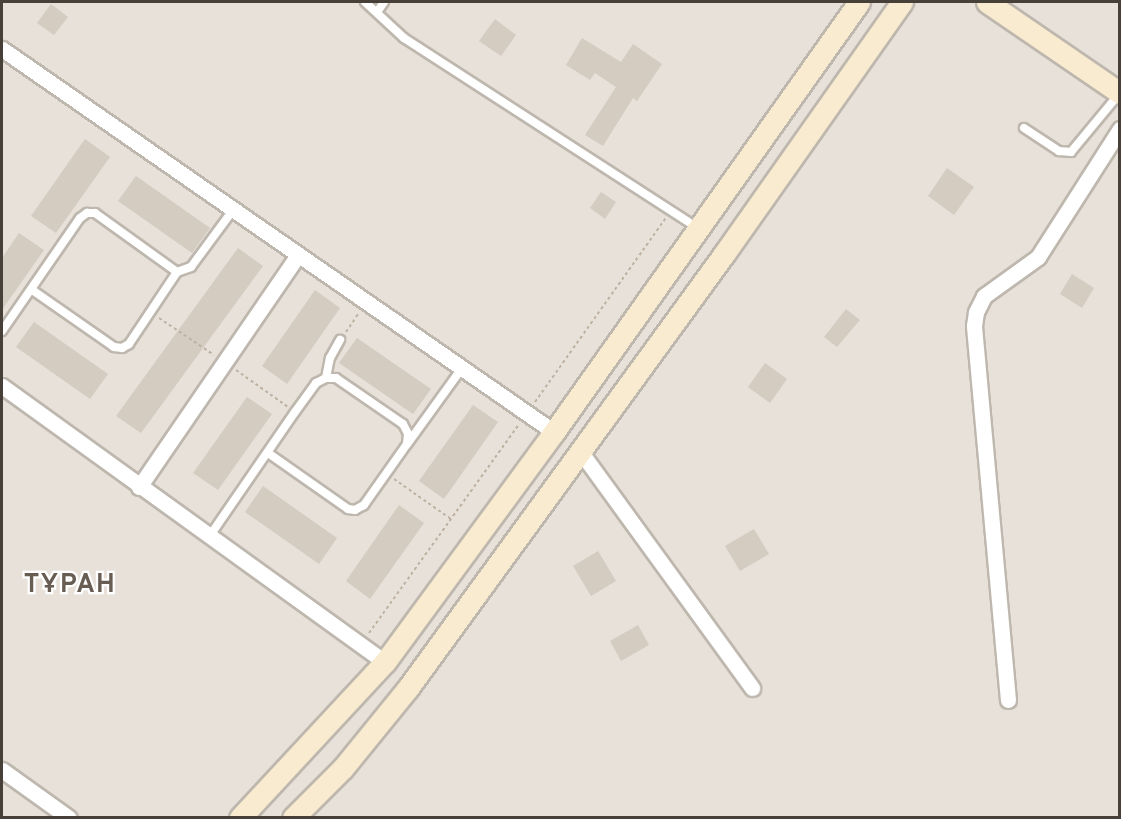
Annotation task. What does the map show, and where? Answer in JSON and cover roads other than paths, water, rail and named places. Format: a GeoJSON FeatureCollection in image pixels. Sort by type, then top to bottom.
{"type":"FeatureCollection","features":[{"type":"Feature","properties":{"kind":"street"},"geometry":{"type":"LineString","coordinates":[[240,818],[385,662],[554,432],[859,2]]}},
{"type":"Feature","properties":{"kind":"street"},"geometry":{"type":"LineString","coordinates":[[293,818],[343,768],[408,688],[902,2]]}},
{"type":"Feature","properties":{"kind":"street"},"geometry":{"type":"LineString","coordinates":[[987,2],[1119,93]]}},
{"type":"Feature","properties":{"kind":"street"},"geometry":{"type":"LineString","coordinates":[[2,49],[554,432]]}},
{"type":"Feature","properties":{"kind":"street"},"geometry":{"type":"LineString","coordinates":[[1008,700],[974,326],[976,312],[984,296],[1038,257],[1119,129]]}},
{"type":"Feature","properties":{"kind":"street"},"geometry":{"type":"LineString","coordinates":[[139,487],[298,255]]}},
{"type":"Feature","properties":{"kind":"street"},"geometry":{"type":"LineString","coordinates":[[2,386],[139,487],[385,662]]}},
{"type":"Feature","properties":{"kind":"street"},"geometry":{"type":"LineString","coordinates":[[580,451],[752,688]]}},
{"type":"Feature","properties":{"kind":"street"},"geometry":{"type":"LineString","coordinates":[[311,818],[343,768]]}},
{"type":"Feature","properties":{"kind":"street"},"geometry":{"type":"LineString","coordinates":[[2,770],[69,818]]}},
{"type":"Feature","properties":{"kind":"lane"},"geometry":{"type":"LineString","coordinates":[[365,2],[404,38],[698,228]]}},
{"type":"Feature","properties":{"kind":"lane"},"geometry":{"type":"LineString","coordinates":[[377,12],[384,2]]}},
{"type":"Feature","properties":{"kind":"lane"},"geometry":{"type":"LineString","coordinates":[[1024,128],[1059,151],[1071,152],[1119,93]]}},
{"type":"Feature","properties":{"kind":"lane"},"geometry":{"type":"LineString","coordinates":[[31,290],[114,347],[122,348],[177,273],[191,267],[233,210]]}},
{"type":"Feature","properties":{"kind":"lane"},"geometry":{"type":"LineString","coordinates":[[2,331],[87,213],[105,220],[177,273]]}},
{"type":"Feature","properties":{"kind":"lane"},"geometry":{"type":"LineString","coordinates":[[326,378],[340,340]]}},
{"type":"Feature","properties":{"kind":"lane"},"geometry":{"type":"LineString","coordinates":[[268,453],[348,509],[364,505],[462,368]]}},
{"type":"Feature","properties":{"kind":"lane"},"geometry":{"type":"LineString","coordinates":[[209,537],[316,383],[326,378],[336,378],[403,424],[407,444]]}},
{"type":"Feature","properties":{"kind":"district","name":"ТҰРАН"},"geometry":{"type":"Point","coordinates":[70,586]}}]}
